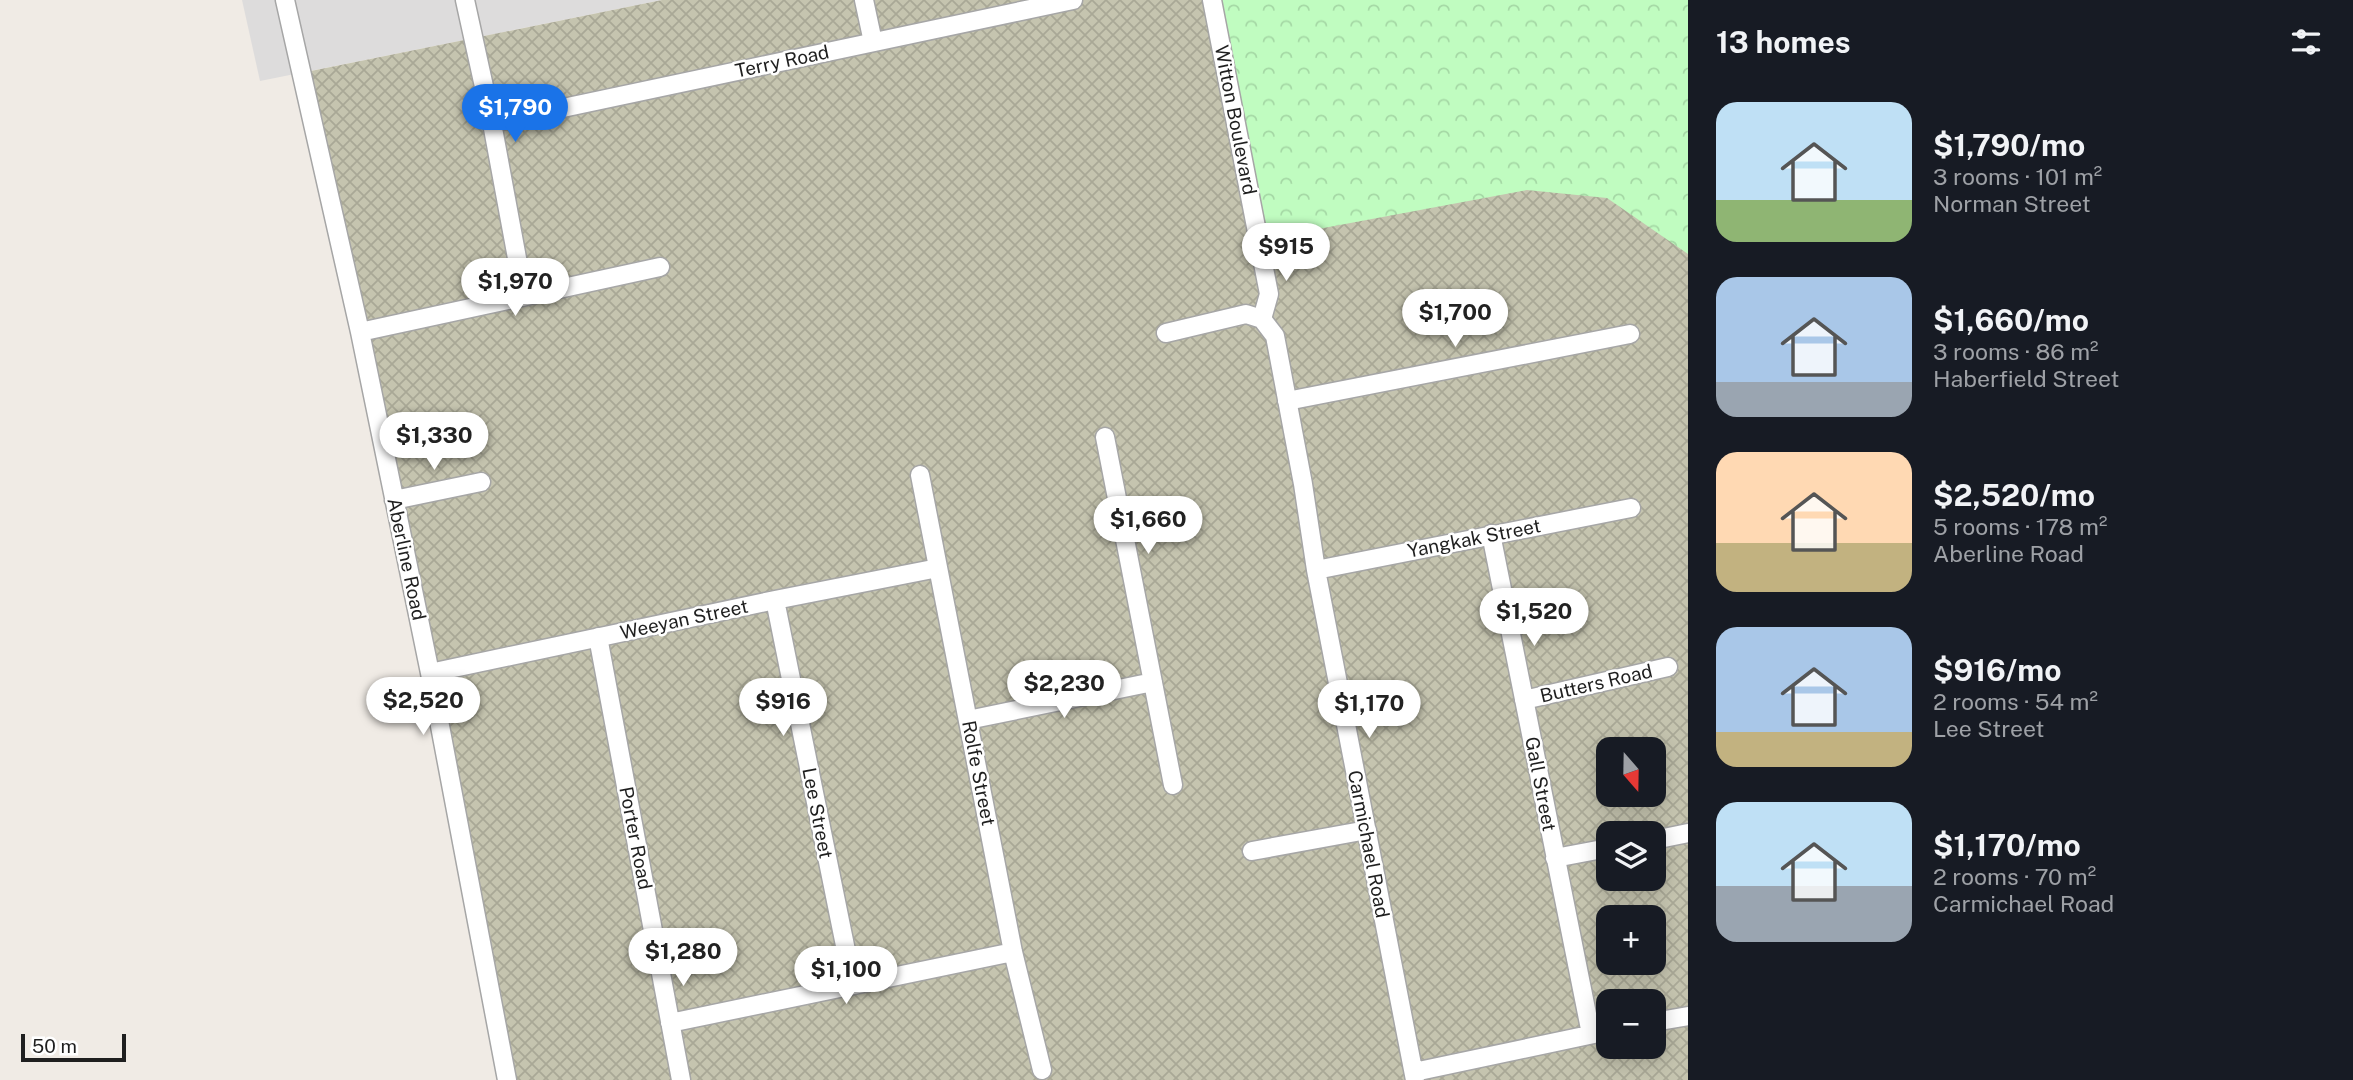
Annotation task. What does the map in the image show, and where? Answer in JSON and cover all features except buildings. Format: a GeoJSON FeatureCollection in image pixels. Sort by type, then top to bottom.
{"type":"FeatureCollection","features":[{"type":"Feature","properties":{"kind":"street","name":"Aberline Road"},"geometry":{"type":"LineString","coordinates":[[285,0],[360,332],[430,673],[507,1080]]}},
{"type":"Feature","properties":{"kind":"street"},"geometry":{"type":"LineString","coordinates":[[465,0],[492,123],[524,296]]}},
{"type":"Feature","properties":{"kind":"street"},"geometry":{"type":"LineString","coordinates":[[864,0],[873,42]]}},
{"type":"Feature","properties":{"kind":"street","name":"Terry Road"},"geometry":{"type":"LineString","coordinates":[[492,123],[1073,0]]}},
{"type":"Feature","properties":{"kind":"street","name":"Witton Boulevard"},"geometry":{"type":"LineString","coordinates":[[1212,0],[1269,294],[1262,319]]}},
{"type":"Feature","properties":{"kind":"street"},"geometry":{"type":"LineString","coordinates":[[360,332],[660,267]]}},
{"type":"Feature","properties":{"kind":"street"},"geometry":{"type":"LineString","coordinates":[[1166,333],[1246,314],[1262,319],[1275,336],[1287,401],[1630,334]]}},
{"type":"Feature","properties":{"kind":"street","name":"Carmichael Road"},"geometry":{"type":"LineString","coordinates":[[1287,401],[1316,570],[1415,1076]]}},
{"type":"Feature","properties":{"kind":"street"},"geometry":{"type":"LineString","coordinates":[[1105,437],[1172,785]]}},
{"type":"Feature","properties":{"kind":"street","name":"Rolfe Street"},"geometry":{"type":"LineString","coordinates":[[920,475],[1013,952],[1042,1070]]}},
{"type":"Feature","properties":{"kind":"street"},"geometry":{"type":"LineString","coordinates":[[394,500],[481,482]]}},
{"type":"Feature","properties":{"kind":"street","name":"Yangkak Street"},"geometry":{"type":"LineString","coordinates":[[1316,570],[1631,508]]}},
{"type":"Feature","properties":{"kind":"street","name":"Gall Street"},"geometry":{"type":"LineString","coordinates":[[1491,534],[1555,858],[1596,1017]]}},
{"type":"Feature","properties":{"kind":"street","name":"Weeyan Street"},"geometry":{"type":"LineString","coordinates":[[430,673],[938,568]]}},
{"type":"Feature","properties":{"kind":"street","name":"Lee Street"},"geometry":{"type":"LineString","coordinates":[[775,600],[853,985]]}},
{"type":"Feature","properties":{"kind":"street","name":"Porter Road"},"geometry":{"type":"LineString","coordinates":[[598,638],[681,1080]]}},
{"type":"Feature","properties":{"kind":"street","name":"Butters Road"},"geometry":{"type":"LineString","coordinates":[[1524,700],[1668,667]]}},
{"type":"Feature","properties":{"kind":"street"},"geometry":{"type":"LineString","coordinates":[[968,720],[1153,682]]}},
{"type":"Feature","properties":{"kind":"street"},"geometry":{"type":"LineString","coordinates":[[1252,851],[1367,830]]}},
{"type":"Feature","properties":{"kind":"street"},"geometry":{"type":"LineString","coordinates":[[1666,838],[1688,834]]}},
{"type":"Feature","properties":{"kind":"street"},"geometry":{"type":"LineString","coordinates":[[1555,858],[1596,850]]}},
{"type":"Feature","properties":{"kind":"street"},"geometry":{"type":"LineString","coordinates":[[670,1023],[1013,952]]}},
{"type":"Feature","properties":{"kind":"street"},"geometry":{"type":"LineString","coordinates":[[1666,1020],[1688,1016]]}},
{"type":"Feature","properties":{"kind":"street"},"geometry":{"type":"LineString","coordinates":[[1415,1076],[1596,1033]]}},
{"type":"Feature","properties":{"kind":"shaded area"},"geometry":{"type":"Polygon","coordinates":[[[242,0],[662,0],[260,81],[242,0]]]}},
{"type":"Feature","properties":{"kind":"shaded area"},"geometry":{"type":"Polygon","coordinates":[[[662,0],[1688,0],[1688,1080],[514,1080],[306,72],[662,0]]]}},
{"type":"Feature","properties":{"kind":"green space"},"geometry":{"type":"Polygon","coordinates":[[[1212,0],[1688,0],[1688,254],[1607,198],[1527,190],[1259,240],[1212,0]]]}}]}
